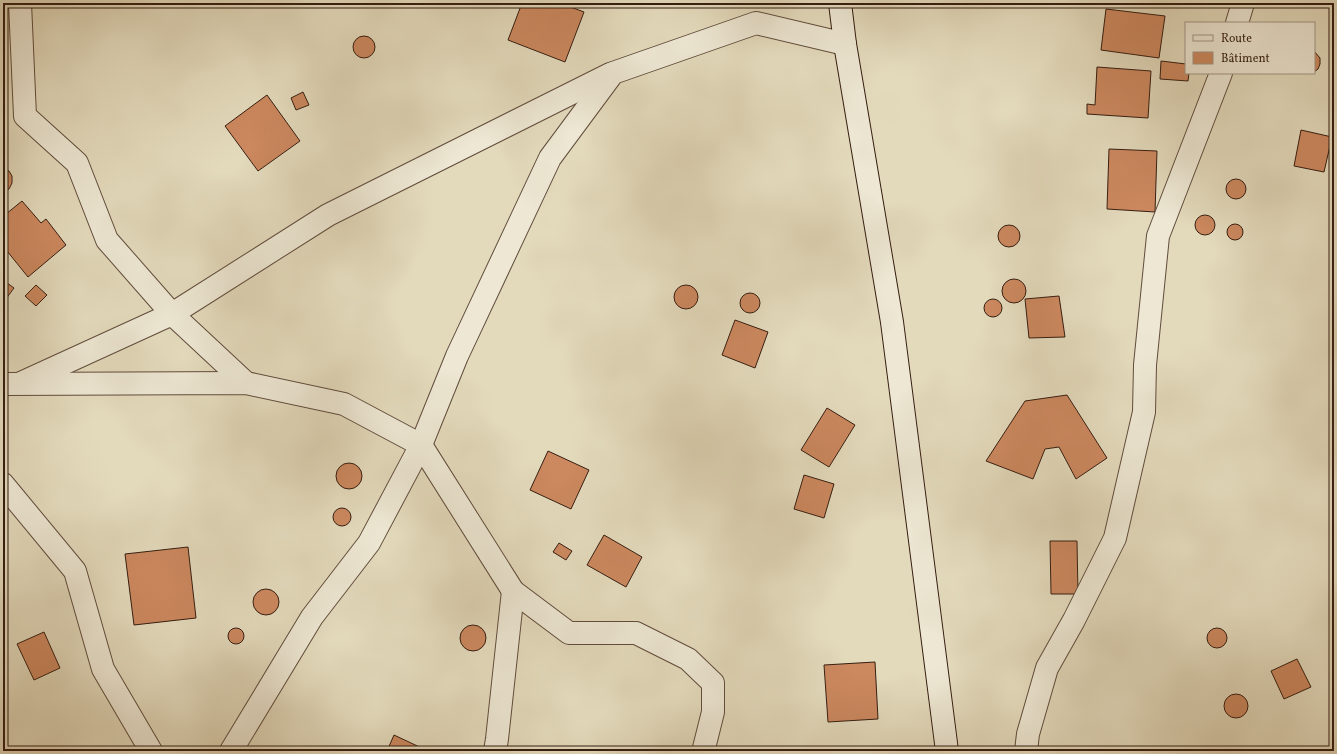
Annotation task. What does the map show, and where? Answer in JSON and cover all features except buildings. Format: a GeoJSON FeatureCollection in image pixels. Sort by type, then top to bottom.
{"type":"FeatureCollection","features":[{"type":"Feature","properties":{"kind":"street"},"geometry":{"type":"LineString","coordinates":[[20,3],[25,116],[77,163],[107,240],[172,314],[246,383]]}},
{"type":"Feature","properties":{"kind":"street"},"geometry":{"type":"LineString","coordinates":[[840,3],[845,44],[892,322],[947,751]]}},
{"type":"Feature","properties":{"kind":"street"},"geometry":{"type":"LineString","coordinates":[[1237,22],[1243,3]]}},
{"type":"Feature","properties":{"kind":"street"},"geometry":{"type":"LineString","coordinates":[[12,384],[172,314],[328,214],[613,73],[756,23],[845,44]]}},
{"type":"Feature","properties":{"kind":"street"},"geometry":{"type":"LineString","coordinates":[[231,751],[312,617],[369,543],[421,445],[456,356],[550,158],[613,73]]}},
{"type":"Feature","properties":{"kind":"street"},"geometry":{"type":"LineString","coordinates":[[1026,751],[1028,734],[1047,668],[1074,620],[1115,538],[1144,412],[1145,365],[1158,236],[1221,74]]}},
{"type":"Feature","properties":{"kind":"street"},"geometry":{"type":"LineString","coordinates":[[12,384],[246,383],[344,404],[421,445],[513,591],[568,633],[636,633],[688,659],[713,684],[713,712],[704,748],[705,751]]}},
{"type":"Feature","properties":{"kind":"street"},"geometry":{"type":"LineString","coordinates":[[3,484],[75,571],[103,669],[152,751]]}},
{"type":"Feature","properties":{"kind":"street"},"geometry":{"type":"LineString","coordinates":[[495,751],[513,591]]}}]}
